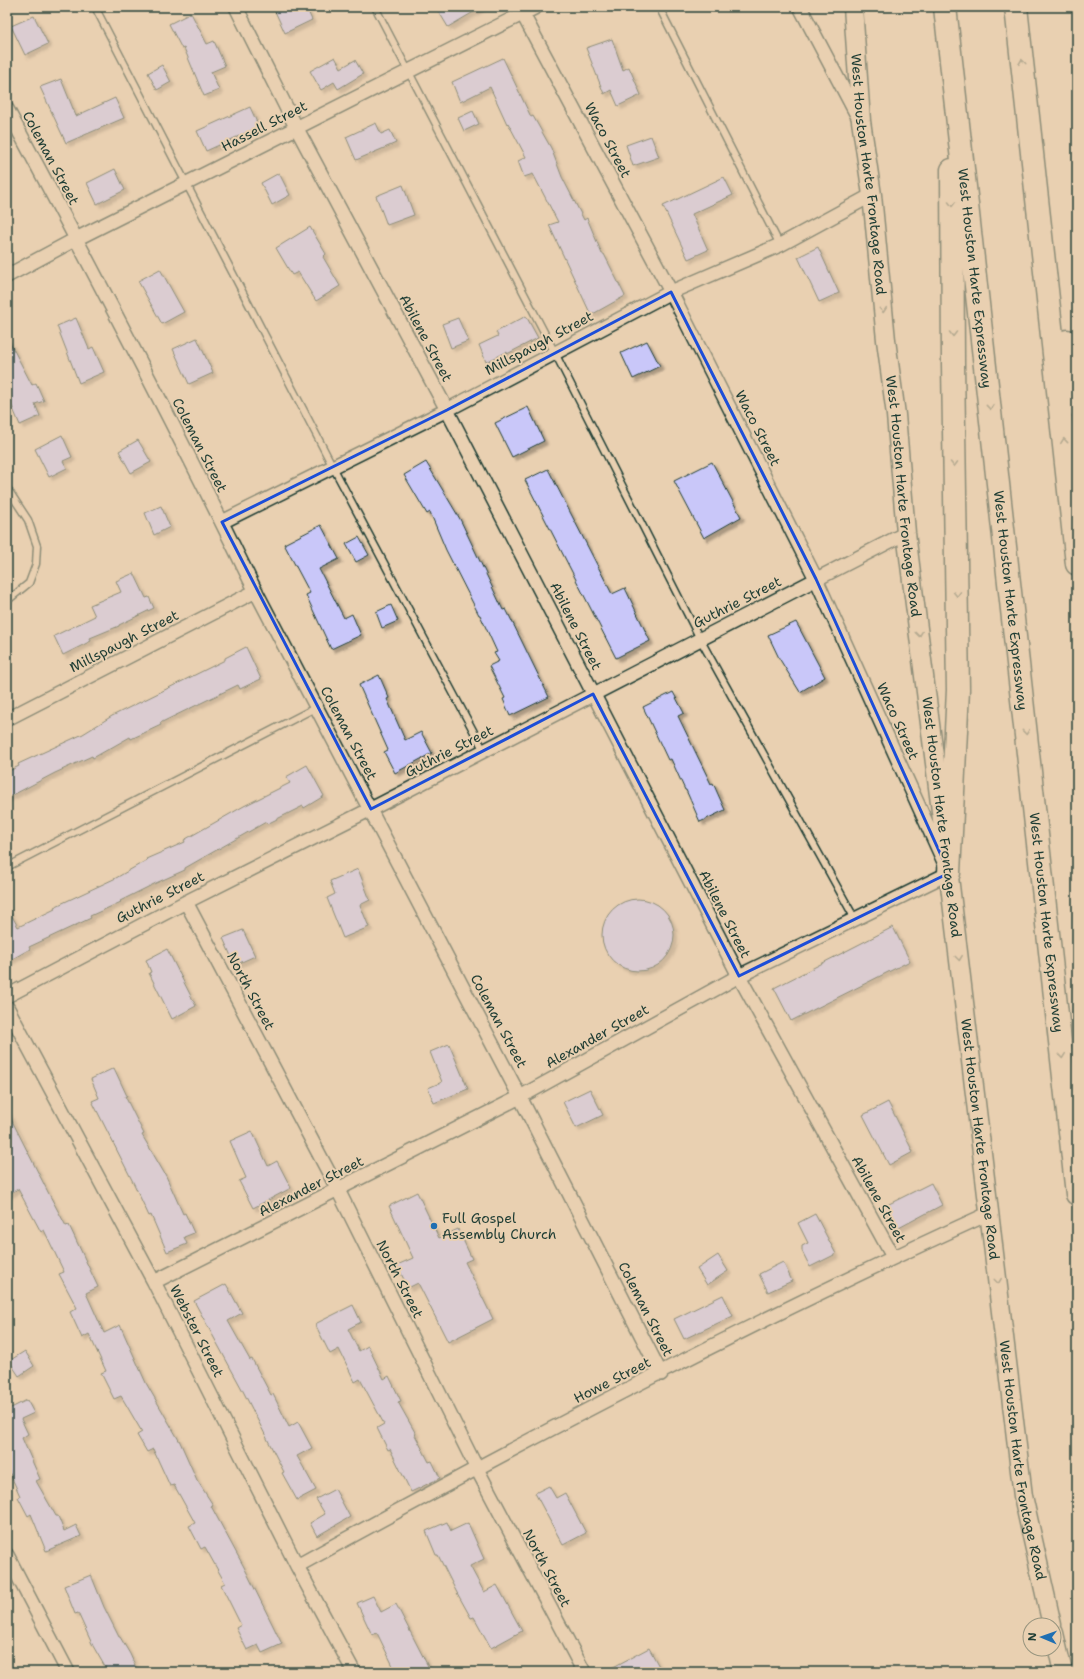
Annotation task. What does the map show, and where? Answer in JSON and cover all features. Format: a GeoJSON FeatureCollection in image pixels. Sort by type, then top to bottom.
{"type":"FeatureCollection","features":[{"type":"Feature","properties":{"kind":"highway","name":"West Houston Harte Expressway"},"geometry":{"type":"LineString","coordinates":[[946,7],[1077,1194]]}},
{"type":"Feature","properties":{"kind":"highway"},"geometry":{"type":"LineString","coordinates":[[1016,7],[1077,564]]}},
{"type":"Feature","properties":{"kind":"highway"},"geometry":{"type":"LineString","coordinates":[[949,873],[958,690],[953,364],[952,53]]}},
{"type":"Feature","properties":{"kind":"highway"},"geometry":{"type":"LineString","coordinates":[[1026,94],[1077,405]]}},
{"type":"Feature","properties":{"kind":"main road","name":"West Houston Harte Frontage Road"},"geometry":{"type":"LineString","coordinates":[[853,7],[861,121],[872,195],[886,340],[896,415],[906,533],[949,873],[1023,1496],[1050,1617]]}},
{"type":"Feature","properties":{"kind":"main road"},"geometry":{"type":"LineString","coordinates":[[1060,1657],[1063,1672]]}},
{"type":"Feature","properties":{"kind":"street","name":"Abilene Street"},"geometry":{"type":"LineString","coordinates":[[236,7],[296,127],[446,410],[739,976],[893,1257]]}},
{"type":"Feature","properties":{"kind":"street","name":"Hassell Street"},"geometry":{"type":"LineString","coordinates":[[7,276],[76,239],[408,71],[520,10],[536,7]]}},
{"type":"Feature","properties":{"kind":"street"},"geometry":{"type":"LineString","coordinates":[[800,7],[861,121]]}},
{"type":"Feature","properties":{"kind":"street","name":"Waco Street"},"geometry":{"type":"LineString","coordinates":[[520,10],[672,292],[816,579],[949,873]]}},
{"type":"Feature","properties":{"kind":"street","name":"Coleman Street"},"geometry":{"type":"LineString","coordinates":[[7,109],[76,239],[316,707],[371,809],[520,1097],[660,1374]]}},
{"type":"Feature","properties":{"kind":"street","name":"Millspaugh Street"},"geometry":{"type":"LineString","coordinates":[[222,522],[446,410],[672,292],[780,245],[872,195]]}},
{"type":"Feature","properties":{"kind":"street","name":"Guthrie Street"},"geometry":{"type":"LineString","coordinates":[[7,996],[186,902],[371,809],[906,533]]}},
{"type":"Feature","properties":{"kind":"street","name":"Millspaugh Street"},"geometry":{"type":"LineString","coordinates":[[7,719],[256,591]]}},
{"type":"Feature","properties":{"kind":"street","name":"Alexander Street"},"geometry":{"type":"LineString","coordinates":[[154,1282],[520,1097],[739,976],[949,873]]}},
{"type":"Feature","properties":{"kind":"street","name":"North Street"},"geometry":{"type":"LineString","coordinates":[[186,902],[338,1190],[476,1467],[584,1672]]}},
{"type":"Feature","properties":{"kind":"street","name":"Webster Street"},"geometry":{"type":"LineString","coordinates":[[7,1007],[154,1282],[297,1566],[354,1672]]}},
{"type":"Feature","properties":{"kind":"street","name":"Howe Street"},"geometry":{"type":"LineString","coordinates":[[297,1566],[476,1467],[893,1257],[990,1213]]}},
{"type":"Feature","properties":{"kind":"street"},"geometry":{"type":"LineString","coordinates":[[7,1555],[68,1672]]}},
{"type":"Feature","properties":{"kind":"lane"},"geometry":{"type":"LineString","coordinates":[[95,7],[333,467],[484,751]]}},
{"type":"Feature","properties":{"kind":"lane"},"geometry":{"type":"LineString","coordinates":[[376,7],[555,353],[700,639],[855,919]]}},
{"type":"Feature","properties":{"kind":"lane"},"geometry":{"type":"LineString","coordinates":[[659,7],[780,245]]}},
{"type":"Feature","properties":{"kind":"lane"},"geometry":{"type":"LineString","coordinates":[[7,488],[28,520],[37,546],[36,564],[29,583],[7,601]]}},
{"type":"Feature","properties":{"kind":"lane"},"geometry":{"type":"LineString","coordinates":[[7,867],[316,707]]}},
{"type":"Feature","properties":{"kind":"highlighted area"},"geometry":{"type":"Polygon","coordinates":[[[671,292],[816,579],[949,873],[739,976],[593,694],[371,809],[222,522],[447,410],[671,292]]]}},
{"type":"Feature","properties":{"kind":"building"},"geometry":{"type":"Polygon","coordinates":[[[273,7],[306,7],[312,20],[285,33],[273,7]]]}},
{"type":"Feature","properties":{"kind":"building"},"geometry":{"type":"Polygon","coordinates":[[[436,7],[482,7],[448,27],[436,7]]]}},
{"type":"Feature","properties":{"kind":"building"},"geometry":{"type":"Polygon","coordinates":[[[191,13],[207,44],[214,41],[225,66],[211,72],[219,90],[204,96],[184,48],[182,49],[169,24],[191,13]]]}},
{"type":"Feature","properties":{"kind":"building"},"geometry":{"type":"Polygon","coordinates":[[[34,16],[48,44],[25,55],[11,26],[34,16]]]}},
{"type":"Feature","properties":{"kind":"building"},"geometry":{"type":"Polygon","coordinates":[[[612,39],[623,70],[629,67],[641,95],[618,106],[611,90],[604,94],[586,48],[612,39]]]}},
{"type":"Feature","properties":{"kind":"building"},"geometry":{"type":"Polygon","coordinates":[[[335,57],[341,68],[355,60],[363,74],[338,89],[334,82],[321,90],[310,71],[335,57]]]}},
{"type":"Feature","properties":{"kind":"building"},"geometry":{"type":"Polygon","coordinates":[[[503,58],[531,117],[533,116],[551,148],[562,177],[584,220],[587,218],[602,254],[604,254],[625,296],[591,315],[549,225],[558,222],[533,174],[524,177],[518,161],[526,157],[508,123],[507,124],[490,87],[460,102],[452,82],[503,58]]]}},
{"type":"Feature","properties":{"kind":"building"},"geometry":{"type":"Polygon","coordinates":[[[162,65],[171,82],[157,90],[148,73],[162,65]]]}},
{"type":"Feature","properties":{"kind":"building"},"geometry":{"type":"Polygon","coordinates":[[[61,79],[76,116],[115,98],[124,118],[66,143],[40,87],[61,79]]]}},
{"type":"Feature","properties":{"kind":"building"},"geometry":{"type":"Polygon","coordinates":[[[250,107],[259,127],[206,151],[197,131],[250,107]]]}},
{"type":"Feature","properties":{"kind":"building"},"geometry":{"type":"Polygon","coordinates":[[[473,111],[479,124],[464,131],[458,118],[473,111]]]}},
{"type":"Feature","properties":{"kind":"building"},"geometry":{"type":"Polygon","coordinates":[[[376,123],[381,134],[390,130],[396,143],[356,160],[346,137],[376,123]]]}},
{"type":"Feature","properties":{"kind":"building"},"geometry":{"type":"Polygon","coordinates":[[[651,136],[659,157],[633,166],[626,145],[651,136]]]}},
{"type":"Feature","properties":{"kind":"building"},"geometry":{"type":"Polygon","coordinates":[[[115,169],[125,190],[97,204],[87,183],[115,169]]]}},
{"type":"Feature","properties":{"kind":"building"},"geometry":{"type":"Polygon","coordinates":[[[279,173],[290,195],[272,205],[261,183],[279,173]]]}},
{"type":"Feature","properties":{"kind":"building"},"geometry":{"type":"Polygon","coordinates":[[[724,177],[733,195],[692,214],[708,250],[688,259],[663,206],[724,177]]]}},
{"type":"Feature","properties":{"kind":"building"},"geometry":{"type":"Polygon","coordinates":[[[403,185],[414,215],[387,225],[376,196],[403,185]]]}},
{"type":"Feature","properties":{"kind":"building"},"geometry":{"type":"Polygon","coordinates":[[[310,227],[326,254],[323,257],[340,286],[316,301],[298,272],[292,275],[276,248],[310,227]]]}},
{"type":"Feature","properties":{"kind":"building"},"geometry":{"type":"Polygon","coordinates":[[[818,247],[839,293],[819,302],[798,257],[818,247]]]}},
{"type":"Feature","properties":{"kind":"building"},"geometry":{"type":"Polygon","coordinates":[[[160,269],[184,312],[162,324],[138,281],[160,269]]]}},
{"type":"Feature","properties":{"kind":"building"},"geometry":{"type":"Polygon","coordinates":[[[526,316],[538,338],[507,354],[507,352],[486,362],[479,345],[498,336],[496,332],[526,316]]]}},
{"type":"Feature","properties":{"kind":"building"},"geometry":{"type":"Polygon","coordinates":[[[76,318],[89,349],[93,347],[104,372],[79,383],[57,326],[76,318]]]}},
{"type":"Feature","properties":{"kind":"building"},"geometry":{"type":"Polygon","coordinates":[[[458,318],[468,341],[451,348],[442,324],[458,318]]]}},
{"type":"Feature","properties":{"kind":"building"},"geometry":{"type":"Polygon","coordinates":[[[7,337],[32,385],[36,383],[44,401],[35,404],[40,416],[20,425],[7,395],[7,337]]]}},
{"type":"Feature","properties":{"kind":"building"},"geometry":{"type":"Polygon","coordinates":[[[197,338],[213,373],[189,384],[173,349],[197,338]]]}},
{"type":"Feature","properties":{"kind":"building"},"geometry":{"type":"Polygon","coordinates":[[[647,341],[660,366],[633,379],[621,353],[647,341]]]}},
{"type":"Feature","properties":{"kind":"building"},"geometry":{"type":"Polygon","coordinates":[[[528,407],[544,441],[512,457],[495,423],[528,407]]]}},
{"type":"Feature","properties":{"kind":"building"},"geometry":{"type":"Polygon","coordinates":[[[62,435],[72,457],[63,461],[67,468],[49,477],[35,449],[62,435]]]}},
{"type":"Feature","properties":{"kind":"building"},"geometry":{"type":"Polygon","coordinates":[[[138,440],[151,462],[131,473],[119,451],[138,440]]]}},
{"type":"Feature","properties":{"kind":"building"},"geometry":{"type":"Polygon","coordinates":[[[426,462],[460,519],[503,610],[506,609],[549,697],[510,716],[503,699],[505,698],[489,666],[499,661],[494,653],[497,652],[480,615],[446,550],[430,512],[427,514],[404,475],[426,462]]]}},
{"type":"Feature","properties":{"kind":"building"},"geometry":{"type":"Polygon","coordinates":[[[712,462],[741,517],[704,538],[674,481],[712,462]]]}},
{"type":"Feature","properties":{"kind":"building"},"geometry":{"type":"Polygon","coordinates":[[[548,469],[612,594],[625,588],[650,641],[616,658],[525,480],[548,469]]]}},
{"type":"Feature","properties":{"kind":"building"},"geometry":{"type":"Polygon","coordinates":[[[161,506],[170,527],[154,535],[145,513],[161,506]]]}},
{"type":"Feature","properties":{"kind":"building"},"geometry":{"type":"Polygon","coordinates":[[[321,525],[339,559],[319,569],[344,618],[352,614],[361,635],[331,649],[306,595],[310,593],[284,544],[321,525]]]}},
{"type":"Feature","properties":{"kind":"building"},"geometry":{"type":"Polygon","coordinates":[[[359,537],[369,555],[356,562],[346,544],[359,537]]]}},
{"type":"Feature","properties":{"kind":"building"},"geometry":{"type":"Polygon","coordinates":[[[134,573],[146,598],[149,597],[154,608],[119,626],[90,638],[91,641],[63,655],[54,636],[95,616],[90,605],[121,592],[116,581],[134,573]]]}},
{"type":"Feature","properties":{"kind":"building"},"geometry":{"type":"Polygon","coordinates":[[[391,605],[398,621],[382,628],[376,612],[391,605]]]}},
{"type":"Feature","properties":{"kind":"building"},"geometry":{"type":"Polygon","coordinates":[[[796,622],[825,677],[800,692],[779,658],[768,635],[796,622]]]}},
{"type":"Feature","properties":{"kind":"building"},"geometry":{"type":"Polygon","coordinates":[[[246,647],[261,679],[240,689],[238,685],[160,723],[161,725],[131,739],[130,737],[93,758],[92,756],[55,773],[7,798],[7,772],[19,766],[18,764],[83,734],[112,716],[225,660],[225,658],[246,647]]]}},
{"type":"Feature","properties":{"kind":"building"},"geometry":{"type":"Polygon","coordinates":[[[379,675],[389,698],[387,699],[405,740],[421,732],[432,753],[395,773],[384,752],[388,750],[359,685],[379,675]]]}},
{"type":"Feature","properties":{"kind":"building"},"geometry":{"type":"Polygon","coordinates":[[[673,692],[684,713],[678,716],[711,784],[713,783],[725,810],[700,822],[671,759],[668,760],[643,707],[673,692]]]}},
{"type":"Feature","properties":{"kind":"building"},"geometry":{"type":"Polygon","coordinates":[[[307,765],[324,796],[304,808],[303,806],[267,824],[266,822],[185,868],[185,870],[90,916],[91,918],[29,947],[30,949],[7,962],[7,907],[18,927],[55,909],[54,907],[116,878],[147,860],[146,859],[185,842],[184,840],[244,806],[290,783],[286,777],[307,765]]]}},
{"type":"Feature","properties":{"kind":"building"},"geometry":{"type":"Polygon","coordinates":[[[358,869],[370,900],[360,905],[369,927],[343,938],[327,898],[335,894],[330,881],[358,869]]]}},
{"type":"Feature","properties":{"kind":"building"},"geometry":{"type":"Polygon","coordinates":[[[638,899],[658,905],[668,915],[674,935],[668,955],[658,965],[638,971],[618,965],[608,955],[602,935],[608,915],[618,905],[638,899]]]}},
{"type":"Feature","properties":{"kind":"building"},"geometry":{"type":"Polygon","coordinates":[[[893,927],[910,961],[791,1021],[774,988],[893,927]]]}},
{"type":"Feature","properties":{"kind":"building"},"geometry":{"type":"Polygon","coordinates":[[[243,930],[255,956],[235,965],[223,938],[243,930]]]}},
{"type":"Feature","properties":{"kind":"building"},"geometry":{"type":"Polygon","coordinates":[[[167,949],[196,1006],[172,1019],[149,973],[151,972],[146,960],[167,949]]]}},
{"type":"Feature","properties":{"kind":"building"},"geometry":{"type":"Polygon","coordinates":[[[449,1044],[468,1089],[434,1103],[428,1088],[442,1082],[430,1052],[449,1044]]]}},
{"type":"Feature","properties":{"kind":"building"},"geometry":{"type":"Polygon","coordinates":[[[114,1068],[127,1096],[125,1096],[144,1134],[142,1135],[166,1176],[183,1214],[185,1213],[194,1233],[184,1237],[187,1244],[167,1252],[151,1215],[149,1216],[92,1101],[99,1098],[91,1079],[114,1068]]]}},
{"type":"Feature","properties":{"kind":"building"},"geometry":{"type":"Polygon","coordinates":[[[590,1089],[603,1115],[576,1128],[563,1102],[590,1089]]]}},
{"type":"Feature","properties":{"kind":"building"},"geometry":{"type":"Polygon","coordinates":[[[888,1102],[913,1152],[889,1165],[863,1115],[888,1102]]]}},
{"type":"Feature","properties":{"kind":"building"},"geometry":{"type":"Polygon","coordinates":[[[7,1111],[66,1226],[69,1225],[98,1287],[86,1293],[104,1333],[120,1325],[146,1383],[180,1442],[197,1480],[213,1505],[211,1506],[244,1567],[282,1644],[262,1653],[258,1645],[247,1650],[236,1628],[241,1625],[221,1585],[225,1583],[205,1547],[201,1549],[189,1526],[195,1523],[174,1485],[170,1486],[153,1449],[147,1452],[137,1435],[142,1432],[121,1396],[114,1399],[101,1373],[106,1371],[89,1334],[82,1338],[70,1312],[77,1308],[59,1274],[64,1272],[44,1230],[41,1232],[18,1189],[7,1195],[7,1111]]]}},
{"type":"Feature","properties":{"kind":"building"},"geometry":{"type":"Polygon","coordinates":[[[252,1131],[268,1166],[277,1161],[291,1188],[253,1208],[239,1181],[246,1178],[230,1141],[252,1131]]]}},
{"type":"Feature","properties":{"kind":"building"},"geometry":{"type":"Polygon","coordinates":[[[931,1183],[942,1205],[895,1230],[883,1207],[931,1183]]]}},
{"type":"Feature","properties":{"kind":"building"},"geometry":{"type":"Polygon","coordinates":[[[417,1192],[439,1238],[458,1229],[472,1259],[465,1262],[493,1319],[448,1342],[418,1283],[408,1288],[397,1265],[413,1258],[389,1206],[417,1192]]]}},
{"type":"Feature","properties":{"kind":"building"},"geometry":{"type":"Polygon","coordinates":[[[815,1214],[836,1254],[810,1267],[802,1251],[802,1246],[808,1243],[798,1223],[815,1214]]]}},
{"type":"Feature","properties":{"kind":"building"},"geometry":{"type":"Polygon","coordinates":[[[718,1255],[728,1271],[707,1285],[697,1269],[718,1255]]]}},
{"type":"Feature","properties":{"kind":"building"},"geometry":{"type":"Polygon","coordinates":[[[783,1262],[792,1281],[768,1292],[759,1274],[783,1262]]]}},
{"type":"Feature","properties":{"kind":"building"},"geometry":{"type":"Polygon","coordinates":[[[226,1284],[242,1313],[228,1321],[250,1360],[252,1359],[271,1395],[273,1394],[289,1427],[298,1422],[312,1448],[297,1456],[316,1490],[297,1500],[282,1473],[284,1472],[243,1391],[194,1301],[226,1284]]]}},
{"type":"Feature","properties":{"kind":"building"},"geometry":{"type":"Polygon","coordinates":[[[723,1295],[733,1316],[684,1339],[674,1319],[723,1295]]]}},
{"type":"Feature","properties":{"kind":"building"},"geometry":{"type":"Polygon","coordinates":[[[353,1305],[361,1322],[348,1329],[359,1351],[368,1346],[384,1379],[389,1376],[401,1401],[398,1402],[416,1434],[415,1435],[429,1462],[432,1461],[440,1478],[411,1492],[390,1449],[388,1450],[377,1428],[384,1424],[360,1379],[355,1382],[339,1349],[330,1354],[315,1324],[353,1305]]]}},
{"type":"Feature","properties":{"kind":"building"},"geometry":{"type":"Polygon","coordinates":[[[25,1351],[34,1366],[19,1376],[9,1361],[25,1351]]]}},
{"type":"Feature","properties":{"kind":"building"},"geometry":{"type":"Polygon","coordinates":[[[27,1400],[34,1413],[21,1419],[28,1434],[22,1438],[40,1479],[36,1481],[56,1516],[58,1516],[64,1531],[76,1525],[81,1536],[46,1551],[31,1514],[28,1516],[18,1497],[20,1496],[7,1467],[7,1410],[27,1400]]]}},
{"type":"Feature","properties":{"kind":"building"},"geometry":{"type":"Polygon","coordinates":[[[549,1486],[556,1498],[565,1493],[586,1533],[563,1545],[535,1493],[549,1486]]]}},
{"type":"Feature","properties":{"kind":"building"},"geometry":{"type":"Polygon","coordinates":[[[335,1489],[350,1517],[317,1536],[310,1523],[325,1514],[316,1499],[335,1489]]]}},
{"type":"Feature","properties":{"kind":"building"},"geometry":{"type":"Polygon","coordinates":[[[447,1522],[451,1531],[468,1523],[484,1559],[470,1566],[484,1592],[497,1585],[522,1631],[491,1648],[474,1617],[471,1618],[438,1555],[436,1555],[426,1531],[447,1522]]]}},
{"type":"Feature","properties":{"kind":"building"},"geometry":{"type":"Polygon","coordinates":[[[91,1575],[104,1607],[119,1637],[130,1654],[138,1672],[108,1672],[93,1646],[78,1613],[75,1614],[64,1586],[91,1575]]]}},
{"type":"Feature","properties":{"kind":"building"},"geometry":{"type":"Polygon","coordinates":[[[373,1596],[381,1612],[396,1604],[431,1672],[396,1672],[377,1633],[372,1635],[357,1603],[373,1596]]]}},
{"type":"Feature","properties":{"kind":"building"},"geometry":{"type":"Polygon","coordinates":[[[649,1648],[662,1672],[604,1672],[649,1648]]]}},
{"type":"Feature","properties":{"kind":"place","name":"Full Gospel Assembly Church"},"geometry":{"type":"Point","coordinates":[434,1226]}}]}
